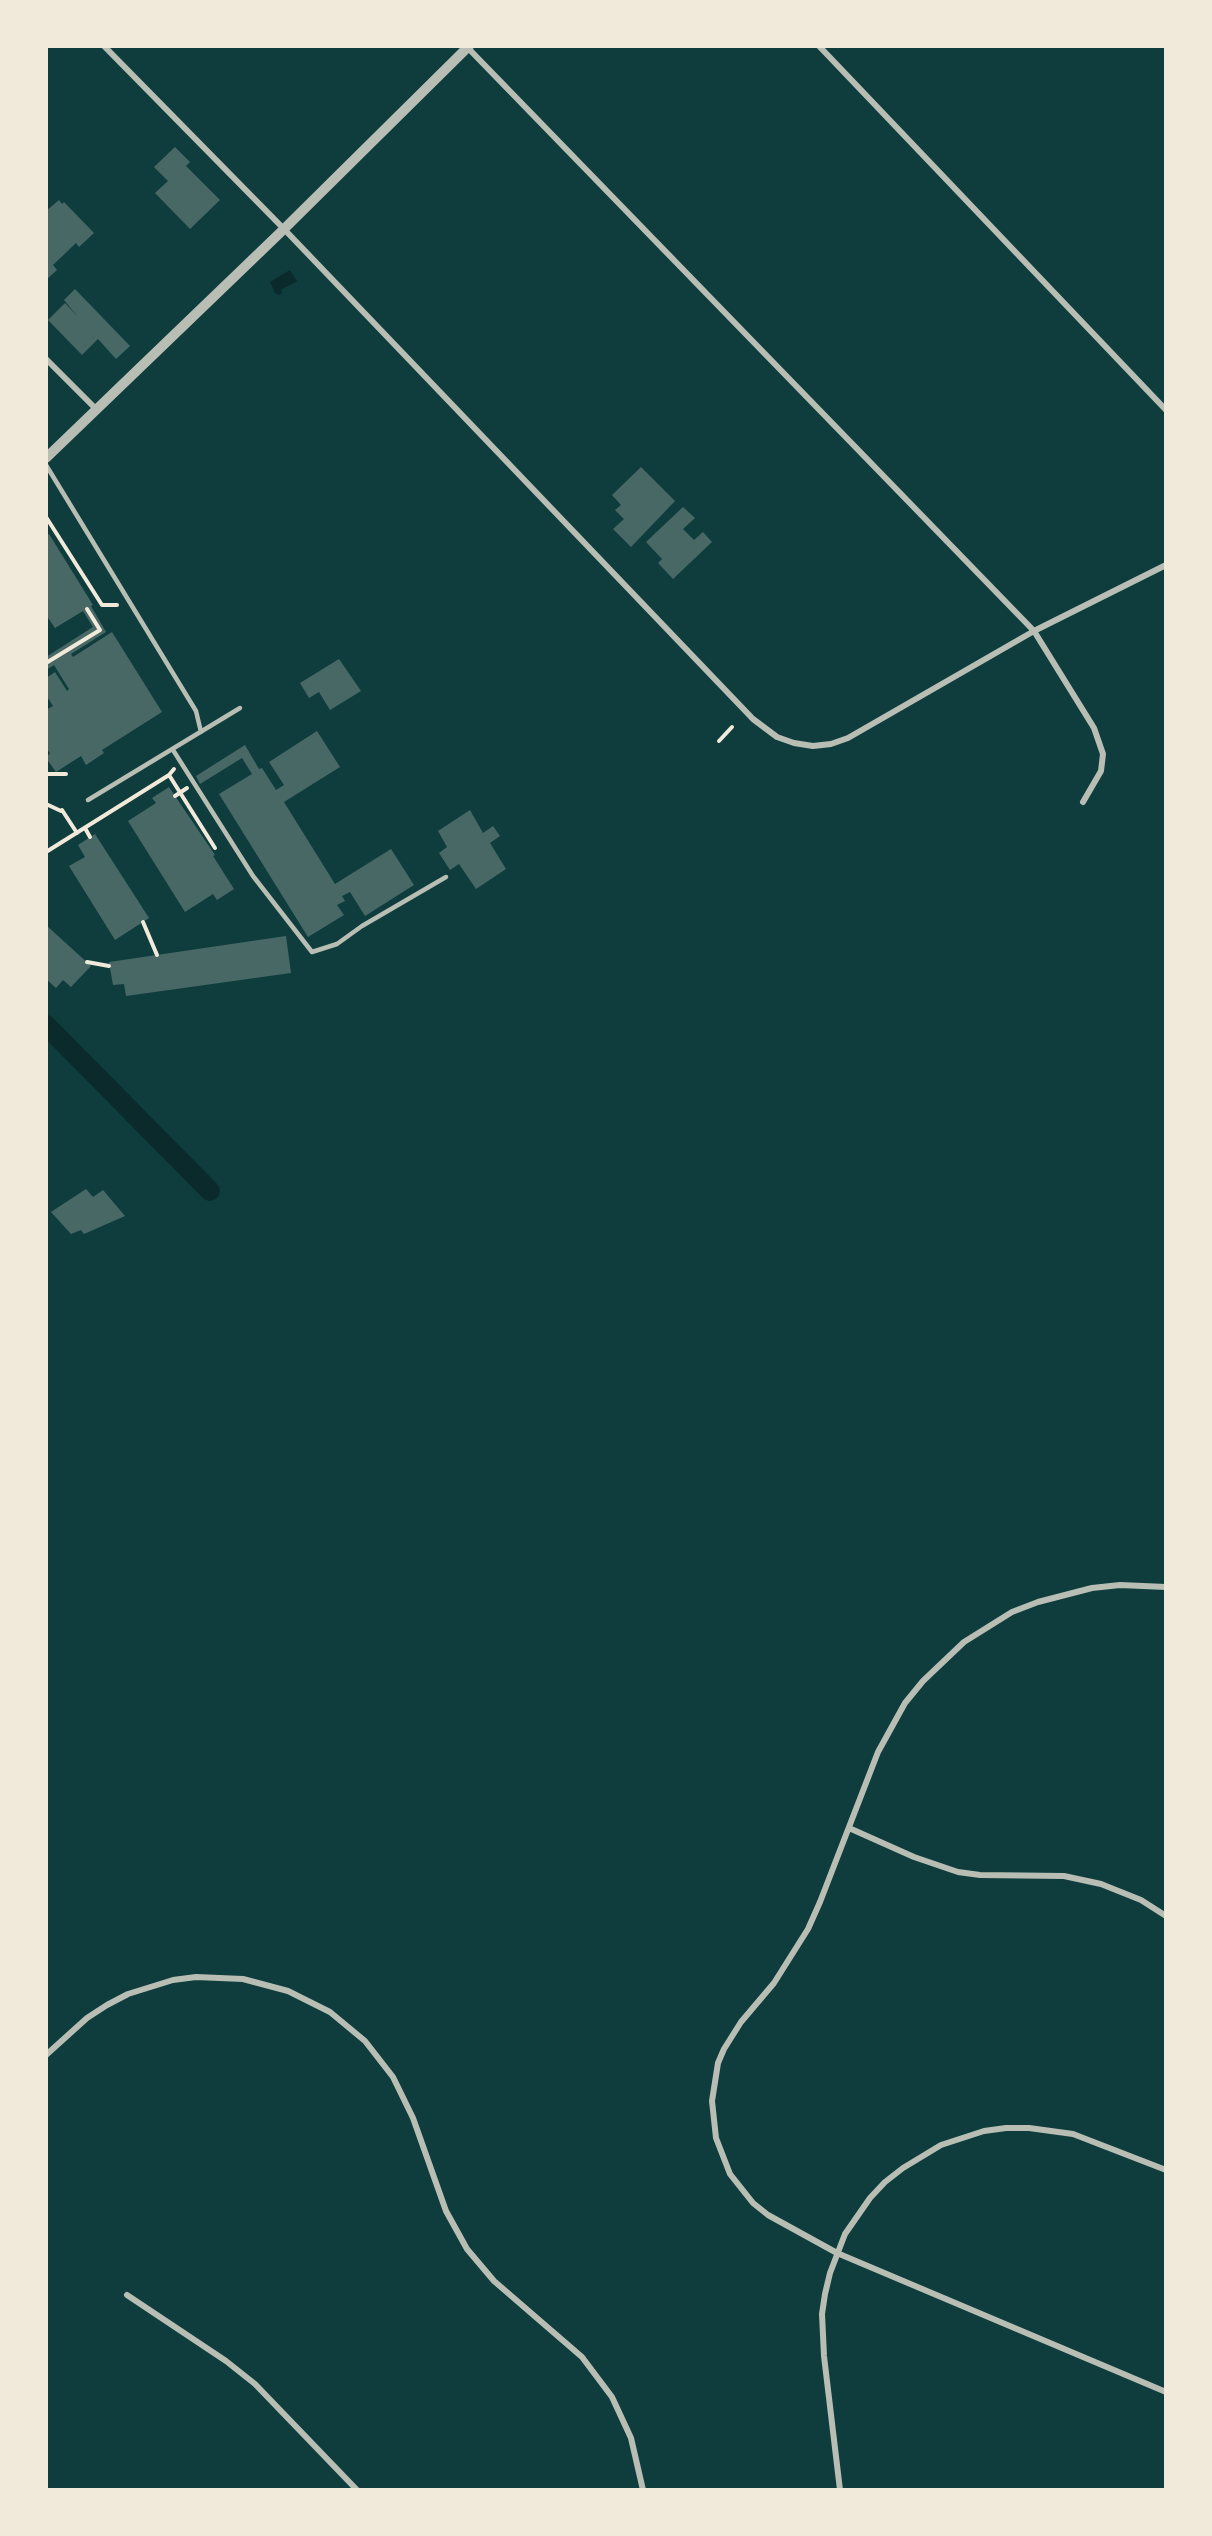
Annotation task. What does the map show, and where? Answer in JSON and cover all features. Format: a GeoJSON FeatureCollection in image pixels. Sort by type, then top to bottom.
{"type":"FeatureCollection","features":[{"type":"Feature","properties":{"kind":"street"},"geometry":{"type":"LineString","coordinates":[[104,46],[284,229],[768,731],[794,743],[822,745],[840,741],[1034,632],[1166,565]]}},
{"type":"Feature","properties":{"kind":"street"},"geometry":{"type":"LineString","coordinates":[[819,46],[1166,410]]}},
{"type":"Feature","properties":{"kind":"street"},"geometry":{"type":"LineString","coordinates":[[46,458],[284,229],[467,47],[1034,632],[1094,728],[1103,754],[1101,771],[1083,802]]}},
{"type":"Feature","properties":{"kind":"street"},"geometry":{"type":"LineString","coordinates":[[46,359],[97,410]]}},
{"type":"Feature","properties":{"kind":"street"},"geometry":{"type":"LineString","coordinates":[[1166,1587],[1120,1585],[1064,1593],[1012,1612],[964,1642],[942,1660],[905,1703],[878,1752],[808,1929],[774,1983],[741,2022],[724,2049],[718,2063],[712,2101],[716,2138],[730,2174],[741,2189],[768,2215],[837,2253],[1166,2392]]}},
{"type":"Feature","properties":{"kind":"street"},"geometry":{"type":"LineString","coordinates":[[849,1827],[935,1866],[980,1875],[1044,1875],[1083,1879],[1120,1891],[1166,1916]]}},
{"type":"Feature","properties":{"kind":"street"},"geometry":{"type":"LineString","coordinates":[[46,2055],[87,2018],[106,2005],[128,1994],[172,1980],[196,1977],[243,1979],[288,1991],[330,2012],[364,2042],[393,2077],[413,2118],[446,2211],[467,2249],[494,2281],[582,2357],[612,2397],[631,2438],[643,2490]]}},
{"type":"Feature","properties":{"kind":"street"},"geometry":{"type":"LineString","coordinates":[[840,2490],[822,2335],[825,2294],[837,2253],[856,2216],[870,2198],[903,2168],[941,2145],[984,2132],[1029,2128],[1073,2134],[1166,2170]]}},
{"type":"Feature","properties":{"kind":"street"},"geometry":{"type":"LineString","coordinates":[[127,2295],[226,2361],[255,2384],[357,2490]]}},
{"type":"Feature","properties":{"kind":"lane"},"geometry":{"type":"LineString","coordinates":[[46,465],[196,711],[201,732]]}},
{"type":"Feature","properties":{"kind":"lane"},"geometry":{"type":"LineString","coordinates":[[88,800],[240,708]]}},
{"type":"Feature","properties":{"kind":"lane"},"geometry":{"type":"LineString","coordinates":[[173,750],[253,876],[312,952],[337,944],[362,926],[446,877]]}},
{"type":"Feature","properties":{"kind":"path"},"geometry":{"type":"LineString","coordinates":[[46,517],[102,605],[116,604],[122,614]]}},
{"type":"Feature","properties":{"kind":"path"},"geometry":{"type":"LineString","coordinates":[[46,663],[100,630],[87,609]]}},
{"type":"Feature","properties":{"kind":"path"},"geometry":{"type":"LineString","coordinates":[[718,741],[732,727]]}},
{"type":"Feature","properties":{"kind":"path"},"geometry":{"type":"LineString","coordinates":[[46,852],[169,775],[176,767],[189,787],[175,795]]}},
{"type":"Feature","properties":{"kind":"path"},"geometry":{"type":"LineString","coordinates":[[46,774],[66,774]]}},
{"type":"Feature","properties":{"kind":"path"},"geometry":{"type":"LineString","coordinates":[[169,775],[215,848]]}},
{"type":"Feature","properties":{"kind":"path"},"geometry":{"type":"LineString","coordinates":[[46,804],[61,811],[77,833]]}},
{"type":"Feature","properties":{"kind":"path"},"geometry":{"type":"LineString","coordinates":[[85,828],[90,837]]}},
{"type":"Feature","properties":{"kind":"path"},"geometry":{"type":"LineString","coordinates":[[143,922],[157,955]]}},
{"type":"Feature","properties":{"kind":"path"},"geometry":{"type":"LineString","coordinates":[[87,963],[109,966]]}},
{"type":"Feature","properties":{"kind":"water"},"geometry":{"type":"Polygon","coordinates":[[[290,270],[297,281],[281,290],[282,293],[279,295],[275,293],[270,282],[290,270]]]}},
{"type":"Feature","properties":{"kind":"building"},"geometry":{"type":"Polygon","coordinates":[[[175,147],[190,162],[186,166],[220,200],[190,229],[155,193],[168,181],[154,167],[175,147]]]}},
{"type":"Feature","properties":{"kind":"building"},"geometry":{"type":"Polygon","coordinates":[[[59,200],[62,204],[64,202],[94,233],[79,247],[76,243],[53,265],[57,270],[46,280],[46,211],[59,200]]]}},
{"type":"Feature","properties":{"kind":"building"},"geometry":{"type":"Polygon","coordinates":[[[75,289],[130,346],[116,359],[98,339],[82,355],[48,320],[65,303],[78,317],[64,300],[75,289]]]}},
{"type":"Feature","properties":{"kind":"building"},"geometry":{"type":"Polygon","coordinates":[[[641,467],[675,501],[631,547],[613,529],[624,519],[615,510],[621,505],[612,495],[641,467]]]}},
{"type":"Feature","properties":{"kind":"building"},"geometry":{"type":"Polygon","coordinates":[[[683,507],[695,518],[683,529],[694,540],[703,532],[712,542],[673,579],[658,563],[662,559],[646,542],[683,507]]]}},
{"type":"Feature","properties":{"kind":"building"},"geometry":{"type":"Polygon","coordinates":[[[49,534],[93,605],[91,606],[106,632],[71,654],[73,657],[112,632],[162,712],[102,750],[104,753],[86,765],[81,756],[56,772],[46,758],[50,753],[46,748],[46,710],[53,706],[46,695],[46,678],[55,672],[67,691],[69,689],[54,665],[46,670],[46,657],[93,627],[83,611],[55,628],[46,615],[46,536],[49,534]]]}},
{"type":"Feature","properties":{"kind":"building"},"geometry":{"type":"Polygon","coordinates":[[[339,659],[361,691],[330,710],[319,692],[309,698],[300,683],[339,659]]]}},
{"type":"Feature","properties":{"kind":"building"},"geometry":{"type":"Polygon","coordinates":[[[317,731],[340,767],[284,802],[335,884],[391,849],[414,885],[365,916],[350,892],[342,896],[345,901],[337,905],[344,915],[308,937],[219,794],[252,774],[242,758],[200,784],[196,776],[245,745],[259,769],[262,768],[276,790],[284,785],[269,762],[317,731]]]}},
{"type":"Feature","properties":{"kind":"building"},"geometry":{"type":"Polygon","coordinates":[[[169,787],[215,855],[213,856],[234,889],[217,900],[213,894],[185,912],[128,821],[156,803],[152,798],[169,787]]]}},
{"type":"Feature","properties":{"kind":"building"},"geometry":{"type":"Polygon","coordinates":[[[470,810],[483,833],[493,826],[500,836],[490,843],[506,869],[476,889],[459,864],[450,870],[439,853],[447,847],[438,831],[470,810]]]}},
{"type":"Feature","properties":{"kind":"building"},"geometry":{"type":"Polygon","coordinates":[[[95,834],[149,918],[115,940],[69,866],[85,857],[78,845],[95,834]]]}},
{"type":"Feature","properties":{"kind":"building"},"geometry":{"type":"Polygon","coordinates":[[[46,925],[91,966],[71,987],[63,980],[56,988],[46,979],[46,925]]]}},
{"type":"Feature","properties":{"kind":"building"},"geometry":{"type":"Polygon","coordinates":[[[286,936],[291,973],[126,996],[124,984],[113,985],[109,962],[286,936]]]}},
{"type":"Feature","properties":{"kind":"building"},"geometry":{"type":"Polygon","coordinates":[[[86,1189],[93,1197],[103,1190],[125,1216],[84,1234],[81,1230],[71,1234],[51,1212],[86,1189]]]}},
{"type":"Feature","properties":{"kind":"waterway"},"geometry":{"type":"LineString","coordinates":[[46,1025],[210,1191]]}}]}
